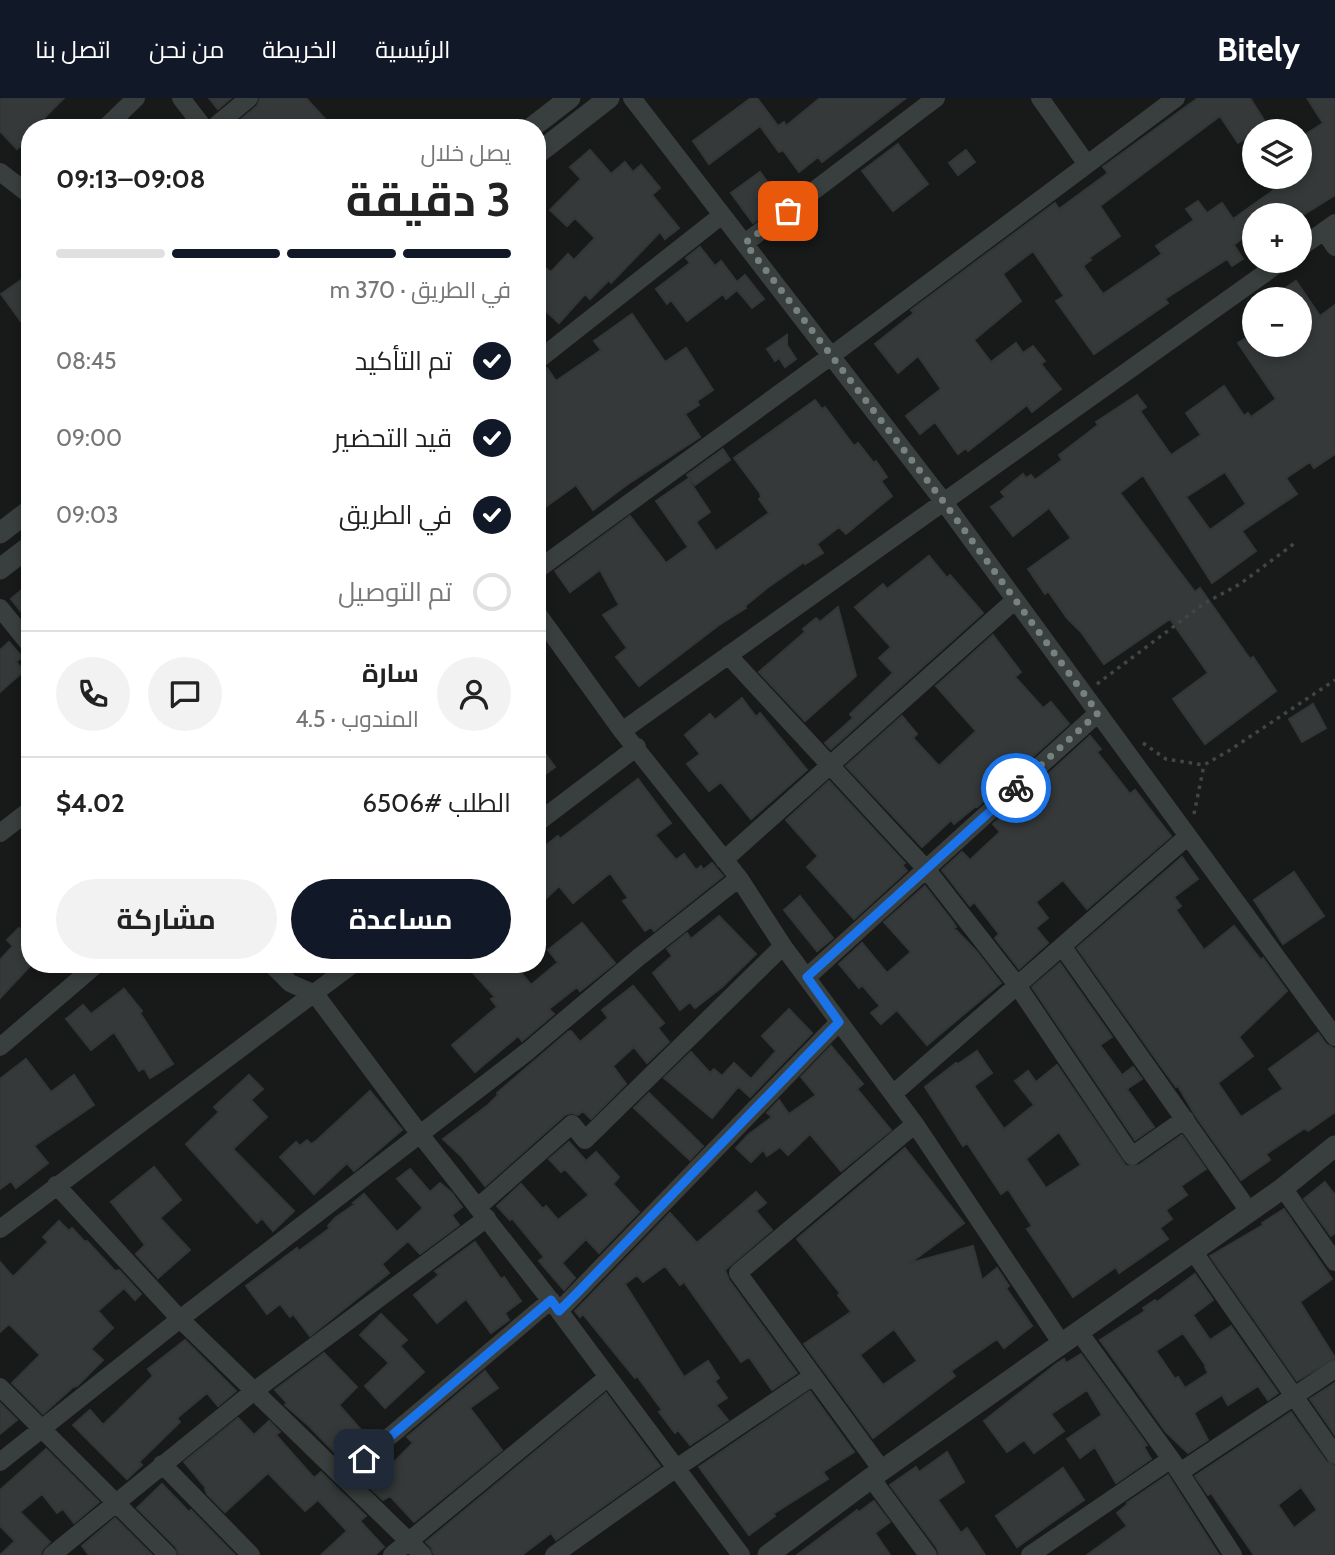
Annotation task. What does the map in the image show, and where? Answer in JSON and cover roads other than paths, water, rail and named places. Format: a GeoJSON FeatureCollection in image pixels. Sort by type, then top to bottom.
{"type":"FeatureCollection","features":[{"type":"Feature","properties":{"kind":"street"},"geometry":{"type":"LineString","coordinates":[[114,119],[136,98]]}},
{"type":"Feature","properties":{"kind":"street"},"geometry":{"type":"LineString","coordinates":[[181,98],[197,119]]}},
{"type":"Feature","properties":{"kind":"street"},"geometry":{"type":"LineString","coordinates":[[224,119],[249,98]]}},
{"type":"Feature","properties":{"kind":"street"},"geometry":{"type":"LineString","coordinates":[[543,119],[570,98]]}},
{"type":"Feature","properties":{"kind":"street"},"geometry":{"type":"LineString","coordinates":[[546,147],[610,98]]}},
{"type":"Feature","properties":{"kind":"street"},"geometry":{"type":"LineString","coordinates":[[632,98],[943,501],[1335,1037]]}},
{"type":"Feature","properties":{"kind":"street"},"geometry":{"type":"LineString","coordinates":[[745,243],[936,98]]}},
{"type":"Feature","properties":{"kind":"street"},"geometry":{"type":"LineString","coordinates":[[1040,98],[1086,163]]}},
{"type":"Feature","properties":{"kind":"street"},"geometry":{"type":"LineString","coordinates":[[546,563],[831,356],[1175,98]]}},
{"type":"Feature","properties":{"kind":"street"},"geometry":{"type":"LineString","coordinates":[[0,172],[21,188]]}},
{"type":"Feature","properties":{"kind":"street"},"geometry":{"type":"LineString","coordinates":[[546,353],[722,215]]}},
{"type":"Feature","properties":{"kind":"street"},"geometry":{"type":"LineString","coordinates":[[1312,240],[1330,227],[1335,247]]}},
{"type":"Feature","properties":{"kind":"street"},"geometry":{"type":"LineString","coordinates":[[622,731],[1265,273]]}},
{"type":"Feature","properties":{"kind":"street"},"geometry":{"type":"LineString","coordinates":[[0,533],[21,517]]}},
{"type":"Feature","properties":{"kind":"street"},"geometry":{"type":"LineString","coordinates":[[0,569],[21,553]]}},
{"type":"Feature","properties":{"kind":"street"},"geometry":{"type":"LineString","coordinates":[[724,860],[1016,600]]}},
{"type":"Feature","properties":{"kind":"street"},"geometry":{"type":"LineString","coordinates":[[0,608],[21,634]]}},
{"type":"Feature","properties":{"kind":"street"},"geometry":{"type":"LineString","coordinates":[[546,625],[622,731],[739,878],[783,946],[1071,1338],[1176,1465],[1233,1555]]}},
{"type":"Feature","properties":{"kind":"street"},"geometry":{"type":"LineString","coordinates":[[728,655],[927,870],[1017,985],[1132,1156],[1185,1119]]}},
{"type":"Feature","properties":{"kind":"street"},"geometry":{"type":"LineString","coordinates":[[807,977],[1098,713]]}},
{"type":"Feature","properties":{"kind":"street"},"geometry":{"type":"LineString","coordinates":[[546,816],[636,747]]}},
{"type":"Feature","properties":{"kind":"street"},"geometry":{"type":"LineString","coordinates":[[0,833],[21,817]]}},
{"type":"Feature","properties":{"kind":"street"},"geometry":{"type":"LineString","coordinates":[[892,1094],[1188,836]]}},
{"type":"Feature","properties":{"kind":"street"},"geometry":{"type":"LineString","coordinates":[[0,1462],[180,1319],[528,1051],[639,957],[739,878]]}},
{"type":"Feature","properties":{"kind":"street"},"geometry":{"type":"LineString","coordinates":[[52,1555],[162,1464],[483,1213],[572,1124],[585,1140],[783,946]]}},
{"type":"Feature","properties":{"kind":"street"},"geometry":{"type":"LineString","coordinates":[[1062,946],[1250,1211]]}},
{"type":"Feature","properties":{"kind":"street"},"geometry":{"type":"LineString","coordinates":[[0,1047],[86,973]]}},
{"type":"Feature","properties":{"kind":"street"},"geometry":{"type":"LineString","coordinates":[[280,973],[290,983],[315,994],[419,1133],[555,1306],[741,1555]]}},
{"type":"Feature","properties":{"kind":"street"},"geometry":{"type":"LineString","coordinates":[[0,1229],[342,973]]}},
{"type":"Feature","properties":{"kind":"street"},"geometry":{"type":"LineString","coordinates":[[343,1476],[555,1306],[839,1022]]}},
{"type":"Feature","properties":{"kind":"street"},"geometry":{"type":"LineString","coordinates":[[915,1124],[738,1273],[813,1377],[928,1555]]}},
{"type":"Feature","properties":{"kind":"street"},"geometry":{"type":"LineString","coordinates":[[768,1555],[876,1474],[1283,1188],[1335,1146]]}},
{"type":"Feature","properties":{"kind":"street"},"geometry":{"type":"LineString","coordinates":[[56,1185],[180,1319],[423,1555]]}},
{"type":"Feature","properties":{"kind":"street"},"geometry":{"type":"LineString","coordinates":[[1283,1188],[1335,1262]]}},
{"type":"Feature","properties":{"kind":"street"},"geometry":{"type":"LineString","coordinates":[[1193,1251],[1335,1455]]}},
{"type":"Feature","properties":{"kind":"street"},"geometry":{"type":"LineString","coordinates":[[1030,1555],[1176,1465],[1295,1397],[1335,1368]]}},
{"type":"Feature","properties":{"kind":"street"},"geometry":{"type":"LineString","coordinates":[[392,1555],[608,1377]]}},
{"type":"Feature","properties":{"kind":"street"},"geometry":{"type":"LineString","coordinates":[[554,1555],[813,1377]]}},
{"type":"Feature","properties":{"kind":"street"},"geometry":{"type":"LineString","coordinates":[[0,1387],[168,1555]]}},
{"type":"Feature","properties":{"kind":"street"},"geometry":{"type":"LineString","coordinates":[[162,1464],[251,1555]]}}]}
